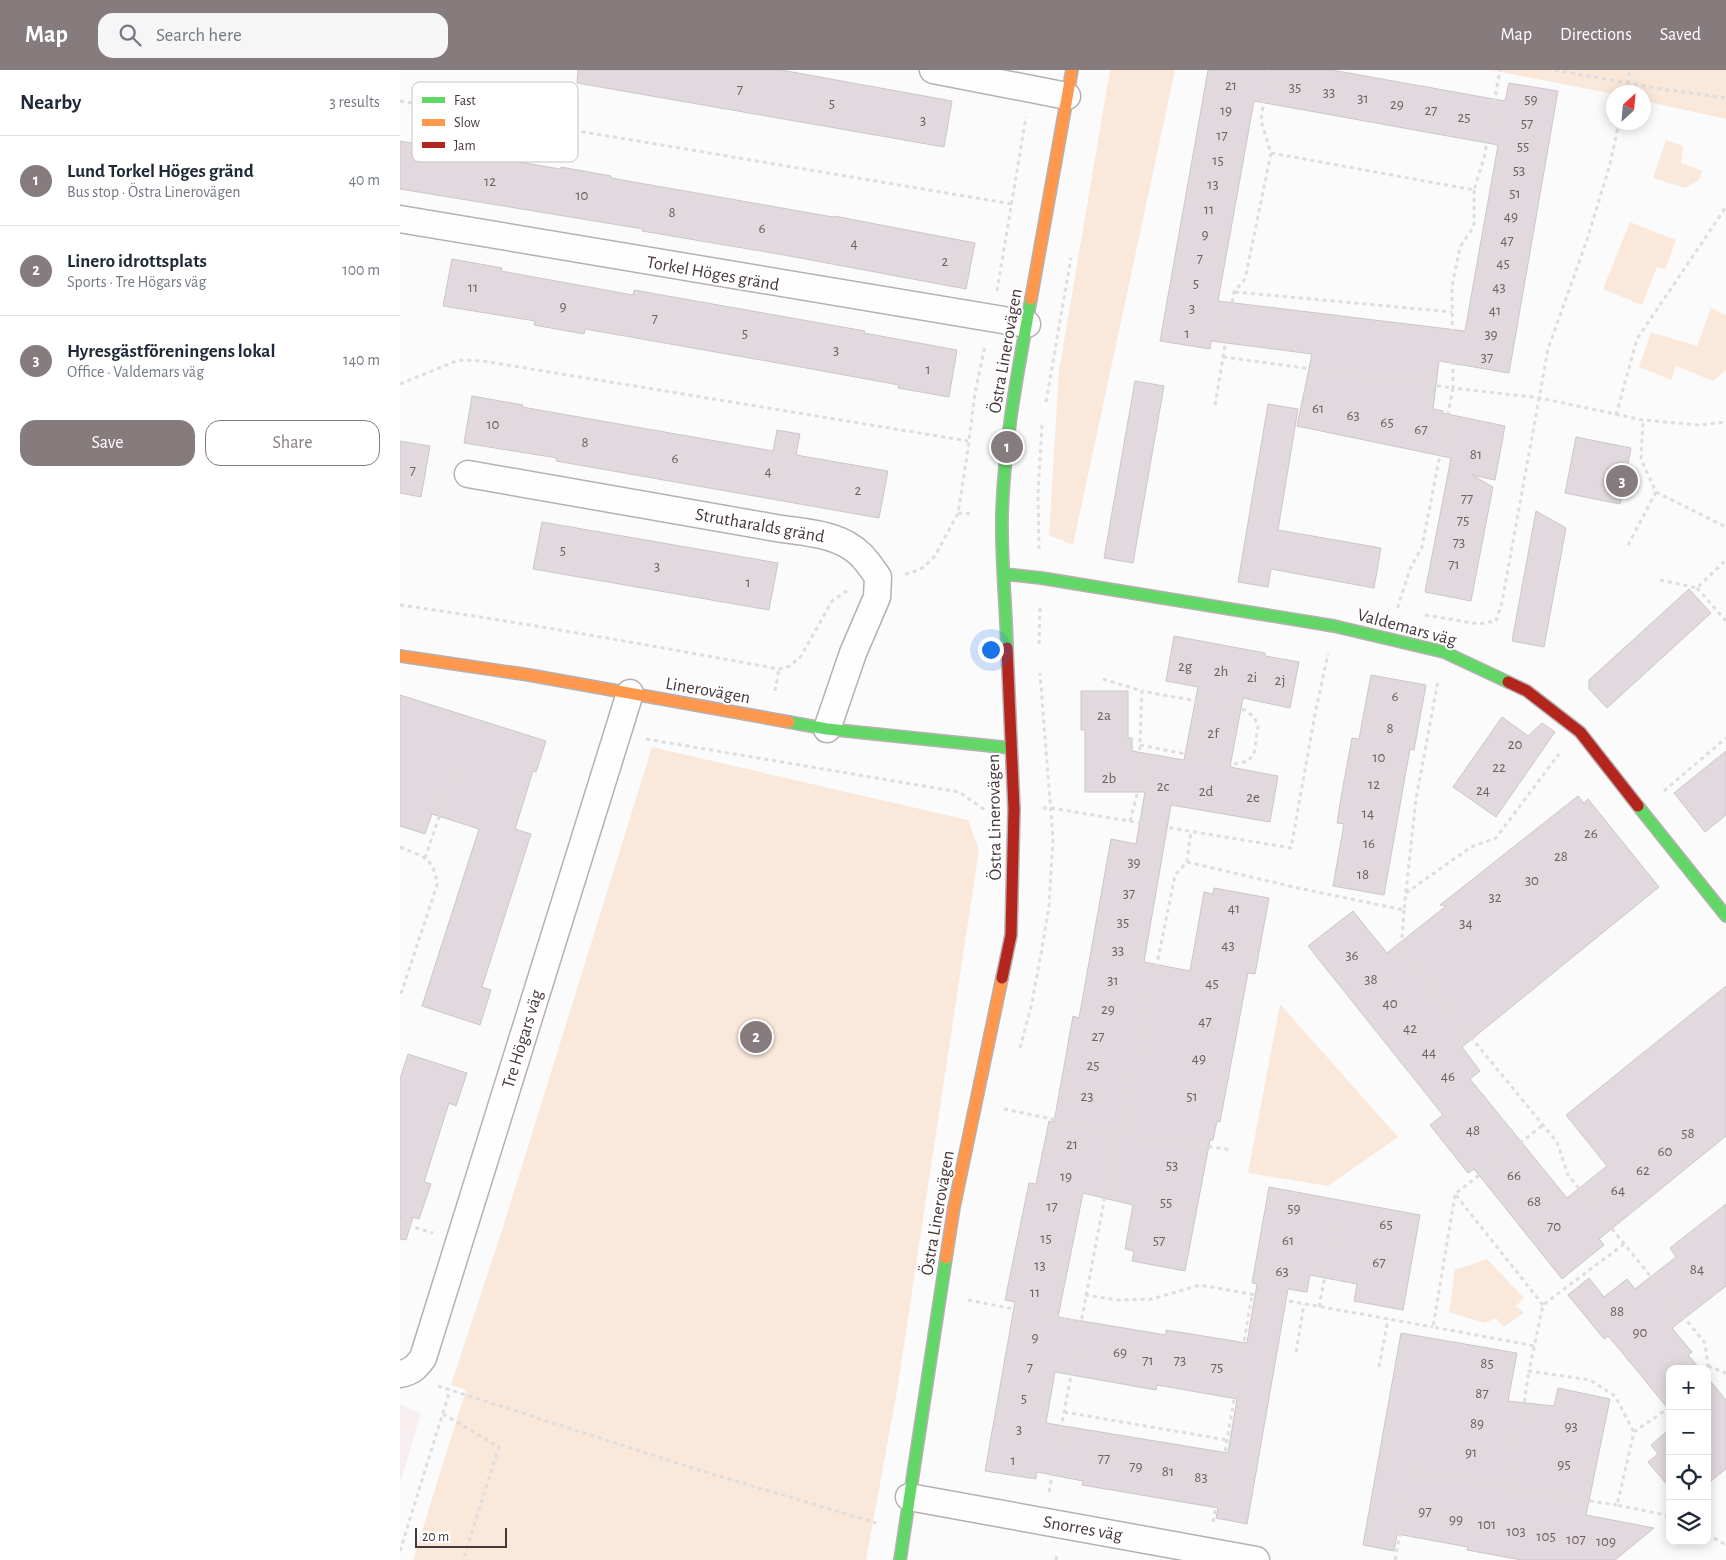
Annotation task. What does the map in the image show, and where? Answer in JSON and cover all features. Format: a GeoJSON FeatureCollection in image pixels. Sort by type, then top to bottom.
{"type":"FeatureCollection","features":[{"type":"Feature","properties":{"kind":"street"},"geometry":{"type":"LineString","coordinates":[[933,70],[1067,96]]}},
{"type":"Feature","properties":{"kind":"street","name":"Östra Linerovägen"},"geometry":{"type":"LineString","coordinates":[[900,1560],[954,1207],[1011,935],[1014,818],[1002,516],[1007,447],[1026,324],[1072,70]]}},
{"type":"Feature","properties":{"kind":"street","name":"Torkel Höges gränd"},"geometry":{"type":"LineString","coordinates":[[400,219],[1026,324]]}},
{"type":"Feature","properties":{"kind":"street","name":"Strutharalds gränd"},"geometry":{"type":"LineString","coordinates":[[468,474],[827,536],[843,542],[861,555],[878,577]]}},
{"type":"Feature","properties":{"kind":"street","name":"Valdemars väg"},"geometry":{"type":"LineString","coordinates":[[1004,574],[1334,626],[1444,652],[1527,691],[1580,732],[1726,916]]}},
{"type":"Feature","properties":{"kind":"street"},"geometry":{"type":"LineString","coordinates":[[827,729],[853,653],[877,598],[878,577]]}},
{"type":"Feature","properties":{"kind":"street","name":"Linerovägen"},"geometry":{"type":"LineString","coordinates":[[400,656],[529,675],[827,729],[1011,748]]}},
{"type":"Feature","properties":{"kind":"street","name":"Tre Högars väg"},"geometry":{"type":"LineString","coordinates":[[400,1374],[407,1373],[415,1368],[422,1358],[630,693]]}},
{"type":"Feature","properties":{"kind":"street","name":"Snorres väg"},"geometry":{"type":"LineString","coordinates":[[909,1497],[1256,1560]]}},
{"type":"Feature","properties":{"kind":"path"},"geometry":{"type":"LineString","coordinates":[[1215,405],[1234,292],[1245,280],[1271,153],[1261,121],[1268,70]]}},
{"type":"Feature","properties":{"kind":"path"},"geometry":{"type":"LineString","coordinates":[[1397,610],[1410,569],[1422,547],[1453,388],[1452,286],[1460,247],[1474,226],[1474,190],[1484,158],[1500,70]]}},
{"type":"Feature","properties":{"kind":"path"},"geometry":{"type":"LineString","coordinates":[[1555,70],[1726,98]]}},
{"type":"Feature","properties":{"kind":"path"},"geometry":{"type":"LineString","coordinates":[[1628,83],[1630,70]]}},
{"type":"Feature","properties":{"kind":"path"},"geometry":{"type":"LineString","coordinates":[[400,605],[603,636],[779,669],[790,666],[801,656],[832,602],[852,587],[878,577],[910,573],[924,567],[935,556],[958,513],[974,393],[992,319],[1032,88]]}},
{"type":"Feature","properties":{"kind":"path"},"geometry":{"type":"LineString","coordinates":[[578,131],[1012,204]]}},
{"type":"Feature","properties":{"kind":"path"},"geometry":{"type":"LineString","coordinates":[[1271,153],[1474,190]]}},
{"type":"Feature","properties":{"kind":"path"},"geometry":{"type":"LineString","coordinates":[[1616,414],[1637,340],[1726,207]]}},
{"type":"Feature","properties":{"kind":"path"},"geometry":{"type":"LineString","coordinates":[[1234,292],[1452,312]]}},
{"type":"Feature","properties":{"kind":"path"},"geometry":{"type":"LineString","coordinates":[[1223,357],[1540,398],[1643,420],[1699,425],[1726,422]]}},
{"type":"Feature","properties":{"kind":"path"},"geometry":{"type":"LineString","coordinates":[[400,384],[459,360],[483,361],[968,441]]}},
{"type":"Feature","properties":{"kind":"path"},"geometry":{"type":"LineString","coordinates":[[1643,420],[1641,459],[1656,492],[1726,527]]}},
{"type":"Feature","properties":{"kind":"path"},"geometry":{"type":"LineString","coordinates":[[1628,545],[1656,492]]}},
{"type":"Feature","properties":{"kind":"path"},"geometry":{"type":"LineString","coordinates":[[1697,588],[1726,560]]}},
{"type":"Feature","properties":{"kind":"path"},"geometry":{"type":"LineString","coordinates":[[1660,580],[1697,588],[1726,621]]}},
{"type":"Feature","properties":{"kind":"path"},"geometry":{"type":"LineString","coordinates":[[1444,652],[1416,799],[1401,952],[1557,1142],[1568,1175],[1705,1343],[1707,1365]]}},
{"type":"Feature","properties":{"kind":"path"},"geometry":{"type":"LineString","coordinates":[[1102,679],[1142,691],[1245,710],[1254,717],[1258,726],[1254,754],[1248,761],[1235,764],[1140,745]]}},
{"type":"Feature","properties":{"kind":"path"},"geometry":{"type":"LineString","coordinates":[[1130,821],[1138,791],[1142,691]]}},
{"type":"Feature","properties":{"kind":"path"},"geometry":{"type":"LineString","coordinates":[[1406,893],[1470,847],[1496,838],[1567,743],[1580,732]]}},
{"type":"Feature","properties":{"kind":"path"},"geometry":{"type":"LineString","coordinates":[[1642,810],[1726,738]]}},
{"type":"Feature","properties":{"kind":"path"},"geometry":{"type":"LineString","coordinates":[[425,858],[458,762]]}},
{"type":"Feature","properties":{"kind":"path"},"geometry":{"type":"LineString","coordinates":[[1043,1521],[1115,1143],[1126,1122],[1175,874],[1187,862],[1191,831]]}},
{"type":"Feature","properties":{"kind":"path"},"geometry":{"type":"LineString","coordinates":[[400,847],[425,858],[436,870],[437,885],[400,997]]}},
{"type":"Feature","properties":{"kind":"path"},"geometry":{"type":"LineString","coordinates":[[1187,862],[1404,910]]}},
{"type":"Feature","properties":{"kind":"path"},"geometry":{"type":"LineString","coordinates":[[1004,1108],[1120,1133],[1232,1150]]}},
{"type":"Feature","properties":{"kind":"path"},"geometry":{"type":"LineString","coordinates":[[1433,1327],[1455,1194],[1543,1125]]}},
{"type":"Feature","properties":{"kind":"path"},"geometry":{"type":"LineString","coordinates":[[1455,1194],[1543,1305]]}},
{"type":"Feature","properties":{"kind":"path"},"geometry":{"type":"LineString","coordinates":[[1319,1307],[1338,1209]]}},
{"type":"Feature","properties":{"kind":"path"},"geometry":{"type":"LineString","coordinates":[[1511,1489],[1534,1346],[1543,1305],[1624,1244]]}},
{"type":"Feature","properties":{"kind":"path"},"geometry":{"type":"LineString","coordinates":[[1085,1295],[1118,1300],[1152,1299],[1200,1285],[1534,1346]]}},
{"type":"Feature","properties":{"kind":"path"},"geometry":{"type":"LineString","coordinates":[[1208,1551],[1252,1295]]}},
{"type":"Feature","properties":{"kind":"path"},"geometry":{"type":"LineString","coordinates":[[968,1300],[1080,1322]]}},
{"type":"Feature","properties":{"kind":"path"},"geometry":{"type":"LineString","coordinates":[[1296,1352],[1304,1304]]}},
{"type":"Feature","properties":{"kind":"path"},"geometry":{"type":"LineString","coordinates":[[1378,1367],[1388,1319]]}},
{"type":"Feature","properties":{"kind":"path"},"geometry":{"type":"LineString","coordinates":[[1711,1368],[1726,1373]]}},
{"type":"Feature","properties":{"kind":"path"},"geometry":{"type":"LineString","coordinates":[[1530,1370],[1590,1380],[1616,1396],[1634,1432],[1618,1505]]}},
{"type":"Feature","properties":{"kind":"path"},"geometry":{"type":"LineString","coordinates":[[400,1374],[699,1470],[904,1532]]}},
{"type":"Feature","properties":{"kind":"path"},"geometry":{"type":"LineString","coordinates":[[400,1551],[450,1390]]}},
{"type":"Feature","properties":{"kind":"path"},"geometry":{"type":"LineString","coordinates":[[1634,1432],[1666,1410]]}},
{"type":"Feature","properties":{"kind":"path"},"geometry":{"type":"LineString","coordinates":[[1064,1412],[1227,1440]]}},
{"type":"Feature","properties":{"kind":"path"},"geometry":{"type":"LineString","coordinates":[[443,1414],[499,1447],[463,1560]]}},
{"type":"Feature","properties":{"kind":"path"},"geometry":{"type":"LineString","coordinates":[[1395,1560],[1412,1470],[1511,1489],[1618,1505],[1666,1515]]}},
{"type":"Feature","properties":{"kind":"path"},"geometry":{"type":"LineString","coordinates":[[1711,1536],[1726,1545]]}},
{"type":"Feature","properties":{"kind":"shaded area"},"geometry":{"type":"Polygon","coordinates":[[[1110,70],[1175,70],[1073,545],[1049,535],[1059,371],[1110,70]]]}},
{"type":"Feature","properties":{"kind":"shaded area"},"geometry":{"type":"Polygon","coordinates":[[[1491,70],[1726,70],[1726,119],[1651,103],[1651,85],[1606,85],[1606,93],[1491,70]]]}},
{"type":"Feature","properties":{"kind":"shaded area"},"geometry":{"type":"Polygon","coordinates":[[[1666,140],[1683,146],[1681,163],[1702,171],[1699,180],[1685,188],[1653,178],[1666,140]]]}},
{"type":"Feature","properties":{"kind":"shaded area"},"geometry":{"type":"Polygon","coordinates":[[[1630,222],[1676,240],[1665,270],[1657,267],[1642,305],[1603,289],[1630,222]]]}},
{"type":"Feature","properties":{"kind":"shaded area"},"geometry":{"type":"Polygon","coordinates":[[[1711,308],[1726,315],[1726,370],[1713,381],[1676,366],[1671,380],[1639,367],[1651,332],[1697,346],[1711,308]]]}},
{"type":"Feature","properties":{"kind":"shaded area"},"geometry":{"type":"Polygon","coordinates":[[[652,747],[968,820],[979,850],[897,1391],[866,1560],[413,1560],[466,1390],[451,1385],[504,1224],[652,747]]]}},
{"type":"Feature","properties":{"kind":"shaded area"},"geometry":{"type":"Polygon","coordinates":[[[1280,1004],[1398,1137],[1328,1186],[1248,1173],[1280,1004]]]}},
{"type":"Feature","properties":{"kind":"shaded area"},"geometry":{"type":"Polygon","coordinates":[[[1487,1259],[1524,1298],[1516,1306],[1524,1313],[1504,1327],[1496,1318],[1484,1323],[1449,1312],[1455,1270],[1487,1259]]]}},
{"type":"Feature","properties":{"kind":"shaded area"},"geometry":{"type":"Polygon","coordinates":[[[400,1405],[421,1413],[400,1483],[400,1405]]]}},
{"type":"Feature","properties":{"kind":"building"},"geometry":{"type":"Polygon","coordinates":[[[578,70],[781,70],[952,101],[944,147],[577,82],[578,70]]]}},
{"type":"Feature","properties":{"kind":"building"},"geometry":{"type":"Polygon","coordinates":[[[1208,70],[1332,70],[1505,101],[1509,83],[1558,91],[1509,373],[1439,361],[1433,409],[1443,411],[1442,413],[1505,426],[1495,480],[1472,475],[1493,487],[1471,601],[1425,592],[1451,458],[1297,426],[1312,354],[1211,341],[1210,349],[1160,341],[1208,70]],[[1254,101],[1218,301],[1465,331],[1498,145],[1254,101]]]}},
{"type":"Feature","properties":{"kind":"building"},"geometry":{"type":"Polygon","coordinates":[[[400,141],[412,143],[412,162],[520,162],[560,169],[561,167],[611,176],[611,178],[834,216],[975,243],[966,289],[642,231],[643,229],[400,189],[400,141]]]}},
{"type":"Feature","properties":{"kind":"building"},"geometry":{"type":"Polygon","coordinates":[[[452,259],[502,268],[501,271],[633,295],[634,290],[865,331],[864,333],[957,350],[949,397],[898,388],[899,385],[806,368],[585,329],[584,334],[534,325],[535,321],[443,306],[452,259]]]}},
{"type":"Feature","properties":{"kind":"building"},"geometry":{"type":"Polygon","coordinates":[[[1135,381],[1164,386],[1133,563],[1104,558],[1135,381]]]}},
{"type":"Feature","properties":{"kind":"building"},"geometry":{"type":"Polygon","coordinates":[[[472,396],[523,405],[522,407],[773,451],[777,430],[800,434],[796,455],[888,471],[879,518],[556,461],[557,458],[464,443],[472,396]]]}},
{"type":"Feature","properties":{"kind":"building"},"geometry":{"type":"Polygon","coordinates":[[[1268,404],[1298,409],[1278,530],[1381,548],[1374,588],[1271,569],[1268,587],[1238,582],[1268,404]]]}},
{"type":"Feature","properties":{"kind":"building"},"geometry":{"type":"Polygon","coordinates":[[[1576,437],[1631,448],[1620,504],[1565,493],[1576,437]]]}},
{"type":"Feature","properties":{"kind":"building"},"geometry":{"type":"Polygon","coordinates":[[[400,441],[430,446],[421,497],[400,493],[400,441]]]}},
{"type":"Feature","properties":{"kind":"building"},"geometry":{"type":"Polygon","coordinates":[[[1536,511],[1566,528],[1544,647],[1512,641],[1536,511]]]}},
{"type":"Feature","properties":{"kind":"building"},"geometry":{"type":"Polygon","coordinates":[[[542,522],[778,563],[769,610],[533,569],[542,522]]]}},
{"type":"Feature","properties":{"kind":"building"},"geometry":{"type":"Polygon","coordinates":[[[1689,589],[1711,613],[1607,708],[1589,689],[1589,680],[1689,589]]]}},
{"type":"Feature","properties":{"kind":"building"},"geometry":{"type":"Polygon","coordinates":[[[1174,636],[1265,653],[1265,656],[1299,662],[1290,708],[1243,698],[1230,767],[1278,776],[1270,822],[1171,805],[1144,962],[1190,971],[1204,892],[1213,894],[1214,888],[1269,898],[1255,974],[1248,973],[1220,1122],[1217,1121],[1213,1140],[1210,1140],[1185,1271],[1132,1261],[1134,1251],[1125,1249],[1133,1205],[1083,1193],[1058,1317],[1166,1335],[1166,1330],[1247,1343],[1257,1284],[1252,1283],[1269,1187],[1420,1215],[1403,1310],[1354,1301],[1357,1284],[1310,1275],[1307,1292],[1288,1289],[1247,1524],[1216,1518],[1218,1508],[1082,1485],[1083,1481],[1037,1472],[1036,1479],[985,1471],[1015,1302],[1005,1300],[1029,1183],[1036,1184],[1049,1121],[1054,1122],[1073,1016],[1079,1018],[1111,839],[1136,844],[1145,792],[1085,792],[1085,730],[1081,730],[1081,691],[1128,691],[1128,738],[1132,738],[1132,751],[1184,760],[1198,687],[1166,681],[1174,636]],[[1055,1372],[1046,1423],[1228,1453],[1237,1399],[1157,1385],[1156,1390],[1055,1372]]]}},
{"type":"Feature","properties":{"kind":"building"},"geometry":{"type":"Polygon","coordinates":[[[1371,675],[1426,685],[1414,750],[1410,749],[1384,895],[1333,886],[1344,824],[1337,823],[1342,792],[1352,738],[1359,739],[1371,675]]]}},
{"type":"Feature","properties":{"kind":"building"},"geometry":{"type":"Polygon","coordinates":[[[400,695],[546,741],[536,772],[533,771],[515,829],[531,834],[482,987],[491,990],[480,1025],[422,1006],[479,829],[432,814],[425,834],[400,826],[400,695]]]}},
{"type":"Feature","properties":{"kind":"building"},"geometry":{"type":"Polygon","coordinates":[[[1502,717],[1528,736],[1542,723],[1555,732],[1496,817],[1453,787],[1502,717]]]}},
{"type":"Feature","properties":{"kind":"building"},"geometry":{"type":"Polygon","coordinates":[[[1726,751],[1726,815],[1705,832],[1674,793],[1726,751]]]}},
{"type":"Feature","properties":{"kind":"building"},"geometry":{"type":"Polygon","coordinates":[[[1578,796],[1584,803],[1588,799],[1659,887],[1462,1047],[1480,1071],[1470,1079],[1567,1198],[1607,1166],[1566,1115],[1726,986],[1726,1136],[1599,1239],[1604,1245],[1562,1279],[1474,1169],[1468,1173],[1430,1125],[1443,1115],[1308,946],[1353,911],[1387,953],[1446,906],[1440,905],[1578,796]]]}},
{"type":"Feature","properties":{"kind":"building"},"geometry":{"type":"Polygon","coordinates":[[[408,1054],[467,1073],[456,1106],[449,1103],[424,1182],[431,1184],[419,1219],[413,1217],[406,1240],[400,1239],[400,1079],[408,1054]]]}},
{"type":"Feature","properties":{"kind":"building"},"geometry":{"type":"Polygon","coordinates":[[[1726,1204],[1726,1286],[1672,1328],[1692,1352],[1688,1355],[1697,1365],[1666,1365],[1666,1406],[1608,1336],[1604,1339],[1568,1295],[1589,1278],[1604,1297],[1627,1279],[1635,1289],[1676,1257],[1670,1248],[1726,1204]]]}},
{"type":"Feature","properties":{"kind":"building"},"geometry":{"type":"Polygon","coordinates":[[[1401,1333],[1517,1353],[1508,1401],[1554,1406],[1558,1388],[1610,1399],[1586,1515],[1654,1528],[1615,1560],[1521,1560],[1467,1550],[1468,1547],[1397,1534],[1394,1551],[1363,1545],[1401,1333]]]}},
{"type":"Feature","properties":{"kind":"building"},"geometry":{"type":"Polygon","coordinates":[[[1711,1382],[1726,1400],[1726,1469],[1711,1481],[1711,1382]]]}},
{"type":"Feature","properties":{"kind":"building"},"geometry":{"type":"Polygon","coordinates":[[[1666,1432],[1666,1483],[1648,1462],[1658,1454],[1651,1445],[1666,1432]]]}},
{"type":"Feature","properties":{"kind":"traffic: fast"},"geometry":{"type":"LineString","coordinates":[[1007,648],[1002,548],[1003,488],[1012,406],[1031,299]]}},
{"type":"Feature","properties":{"kind":"traffic: fast"},"geometry":{"type":"LineString","coordinates":[[1004,574],[1041,578],[1334,626],[1444,652],[1508,682]]}},
{"type":"Feature","properties":{"kind":"traffic: fast"},"geometry":{"type":"LineString","coordinates":[[789,722],[827,729],[1011,748]]}},
{"type":"Feature","properties":{"kind":"traffic: fast"},"geometry":{"type":"LineString","coordinates":[[1638,806],[1726,916]]}},
{"type":"Feature","properties":{"kind":"traffic: fast"},"geometry":{"type":"LineString","coordinates":[[900,1560],[946,1258]]}},
{"type":"Feature","properties":{"kind":"traffic: slow"},"geometry":{"type":"LineString","coordinates":[[1031,299],[1072,70]]}},
{"type":"Feature","properties":{"kind":"traffic: slow"},"geometry":{"type":"LineString","coordinates":[[400,656],[529,675],[789,722]]}},
{"type":"Feature","properties":{"kind":"traffic: slow"},"geometry":{"type":"LineString","coordinates":[[946,1258],[954,1207],[1002,978]]}},
{"type":"Feature","properties":{"kind":"traffic: jam"},"geometry":{"type":"LineString","coordinates":[[1002,978],[1011,935],[1014,809],[1007,648]]}},
{"type":"Feature","properties":{"kind":"traffic: jam"},"geometry":{"type":"LineString","coordinates":[[1508,682],[1527,691],[1580,732],[1638,806]]}},
{"type":"Feature","properties":{"kind":"place","name":"Lund Torkel Höges gränd"},"geometry":{"type":"Point","coordinates":[1007,447]}},
{"type":"Feature","properties":{"kind":"place","name":"Hyresgästföreningens lokal"},"geometry":{"type":"Point","coordinates":[1622,481]}},
{"type":"Feature","properties":{"kind":"place","name":"Linero idrottsplats"},"geometry":{"type":"Point","coordinates":[756,1037]}}]}
